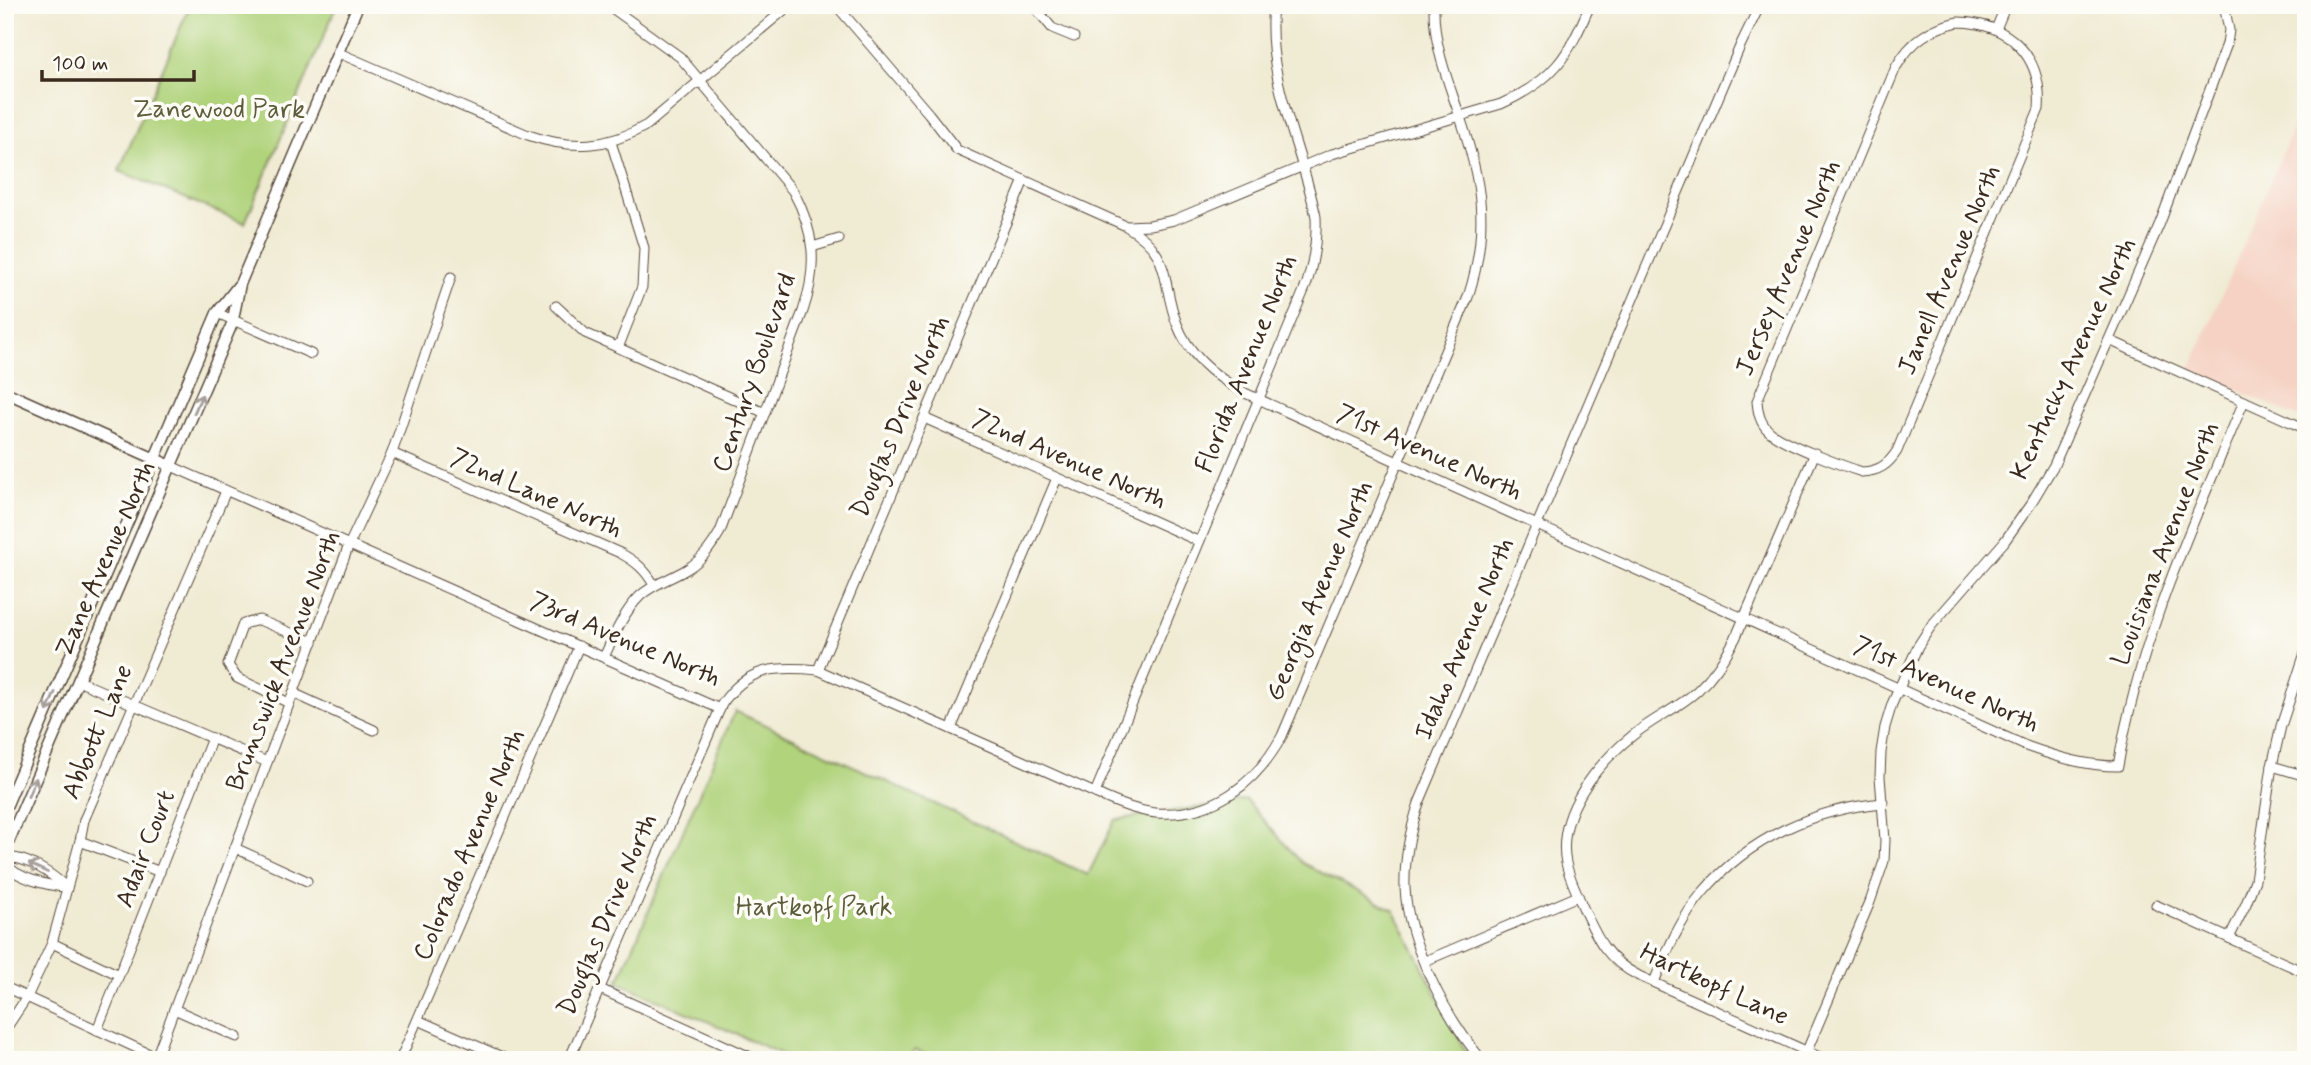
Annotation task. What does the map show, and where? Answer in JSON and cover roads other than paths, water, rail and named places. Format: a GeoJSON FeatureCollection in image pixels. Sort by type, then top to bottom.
{"type":"FeatureCollection","features":[{"type":"Feature","properties":{"kind":"street","name":"Zane Avenue North"},"geometry":{"type":"LineString","coordinates":[[5,850],[233,320],[240,284],[358,5]]}},
{"type":"Feature","properties":{"kind":"street","name":"Century Boulevard"},"geometry":{"type":"LineString","coordinates":[[604,657],[628,609],[654,585],[686,570],[711,547],[720,532],[809,293],[813,275],[812,247],[802,207],[793,191],[680,57],[608,5]]}},
{"type":"Feature","properties":{"kind":"street"},"geometry":{"type":"LineString","coordinates":[[339,52],[548,142],[569,146],[611,142],[647,125],[790,5]]}},
{"type":"Feature","properties":{"kind":"street","name":"71st Avenue North"},"geometry":{"type":"LineString","coordinates":[[836,5],[957,150],[1141,235],[1163,263],[1170,305],[1178,327],[1190,348],[1206,367],[1224,382],[2026,746],[2077,762],[2118,766],[2122,744]]}},
{"type":"Feature","properties":{"kind":"street"},"geometry":{"type":"LineString","coordinates":[[1033,5],[1052,28],[1074,37]]}},
{"type":"Feature","properties":{"kind":"street","name":"Florida Avenue North"},"geometry":{"type":"LineString","coordinates":[[1095,793],[1314,261],[1316,217],[1277,74],[1273,45],[1273,5]]}},
{"type":"Feature","properties":{"kind":"street"},"geometry":{"type":"LineString","coordinates":[[1434,5],[1436,40],[1460,116]]}},
{"type":"Feature","properties":{"kind":"street"},"geometry":{"type":"LineString","coordinates":[[1126,226],[1174,220],[1332,154],[1502,104],[1538,84],[1554,71],[1567,54],[1590,5]]}},
{"type":"Feature","properties":{"kind":"street","name":"Idaho Avenue North"},"geometry":{"type":"LineString","coordinates":[[1482,1060],[1442,1000],[1410,920],[1405,891],[1405,861],[1410,831],[1419,803],[1536,524],[1760,5]]}},
{"type":"Feature","properties":{"kind":"street"},"geometry":{"type":"LineString","coordinates":[[1996,29],[2006,5]]}},
{"type":"Feature","properties":{"kind":"street","name":"Kentucky Avenue North"},"geometry":{"type":"LineString","coordinates":[[1805,1055],[1878,882],[1884,861],[1881,752],[1885,727],[1899,688],[1918,646],[1931,626],[2004,542],[2054,465],[2160,223],[2227,44],[2229,30],[2224,5]]}},
{"type":"Feature","properties":{"kind":"street","name":"Jersey Avenue North"},"geometry":{"type":"LineString","coordinates":[[1815,453],[1770,432],[1758,412],[1757,401],[1896,67],[1915,41],[1943,25],[1970,22],[1996,29]]}},
{"type":"Feature","properties":{"kind":"street","name":"Janell Avenue North"},"geometry":{"type":"LineString","coordinates":[[1815,453],[1862,472],[1883,467],[1897,451],[2039,109],[2040,93],[2032,62],[2023,49],[1996,29]]}},
{"type":"Feature","properties":{"kind":"street","name":"Georgia Avenue North"},"geometry":{"type":"LineString","coordinates":[[1282,736],[1468,297],[1476,272],[1481,245],[1480,192],[1460,116]]}},
{"type":"Feature","properties":{"kind":"street"},"geometry":{"type":"LineString","coordinates":[[611,142],[644,248],[642,287],[618,348]]}},
{"type":"Feature","properties":{"kind":"street","name":"Douglas Drive North"},"geometry":{"type":"LineString","coordinates":[[818,670],[1024,180]]}},
{"type":"Feature","properties":{"kind":"street"},"geometry":{"type":"LineString","coordinates":[[812,247],[839,239]]}},
{"type":"Feature","properties":{"kind":"street","name":"Brunswick Avenue North"},"geometry":{"type":"LineString","coordinates":[[155,1058],[349,545],[392,453],[451,277]]}},
{"type":"Feature","properties":{"kind":"street","name":"Zane Avenue North"},"geometry":{"type":"LineString","coordinates":[[5,809],[217,313],[240,284]]}},
{"type":"Feature","properties":{"kind":"street"},"geometry":{"type":"LineString","coordinates":[[556,306],[585,333],[765,413]]}},
{"type":"Feature","properties":{"kind":"street"},"geometry":{"type":"LineString","coordinates":[[217,313],[311,354]]}},
{"type":"Feature","properties":{"kind":"street"},"geometry":{"type":"LineString","coordinates":[[2109,340],[2306,429]]}},
{"type":"Feature","properties":{"kind":"street","name":"73rd Avenue North"},"geometry":{"type":"LineString","coordinates":[[5,392],[720,709],[731,691],[743,680],[758,673],[774,669],[818,670],[1095,793],[1134,808],[1156,813],[1200,808],[1221,800],[1257,773],[1282,736]]}},
{"type":"Feature","properties":{"kind":"street","name":"Louisiana Avenue North"},"geometry":{"type":"LineString","coordinates":[[2122,744],[2133,689],[2149,635],[2244,401]]}},
{"type":"Feature","properties":{"kind":"street","name":"72nd Avenue North"},"geometry":{"type":"LineString","coordinates":[[924,418],[1198,541]]}},
{"type":"Feature","properties":{"kind":"street","name":"72nd Lane North"},"geometry":{"type":"LineString","coordinates":[[392,453],[620,553],[647,572],[654,585]]}},
{"type":"Feature","properties":{"kind":"street"},"geometry":{"type":"LineString","coordinates":[[1425,961],[1578,896],[1566,862],[1565,842],[1576,803],[1591,779],[1631,736],[1695,693],[1712,677],[1725,659],[1815,453]]}},
{"type":"Feature","properties":{"kind":"street"},"geometry":{"type":"LineString","coordinates":[[951,729],[1057,478]]}},
{"type":"Feature","properties":{"kind":"street","name":"Abbott Lane"},"geometry":{"type":"LineString","coordinates":[[5,1030],[27,997],[52,943],[84,820],[226,491]]}},
{"type":"Feature","properties":{"kind":"street"},"geometry":{"type":"LineString","coordinates":[[313,642],[259,620],[243,624],[228,665],[237,678],[374,730]]}},
{"type":"Feature","properties":{"kind":"street","name":"Colorado Avenue North"},"geometry":{"type":"LineString","coordinates":[[400,1060],[579,646]]}},
{"type":"Feature","properties":{"kind":"street"},"geometry":{"type":"LineString","coordinates":[[2229,938],[2255,880],[2272,766],[2281,726],[2306,650]]}},
{"type":"Feature","properties":{"kind":"street"},"geometry":{"type":"LineString","coordinates":[[78,681],[267,762]]}},
{"type":"Feature","properties":{"kind":"street","name":"Douglas Drive North"},"geometry":{"type":"LineString","coordinates":[[569,1060],[720,709]]}},
{"type":"Feature","properties":{"kind":"street","name":"Adair Court"},"geometry":{"type":"LineString","coordinates":[[97,1030],[212,738]]}},
{"type":"Feature","properties":{"kind":"street"},"geometry":{"type":"LineString","coordinates":[[2272,766],[2306,776]]}},
{"type":"Feature","properties":{"kind":"street"},"geometry":{"type":"LineString","coordinates":[[1654,982],[1669,948],[1702,893],[1725,869],[1750,849],[1777,832],[1806,819],[1838,809],[1883,803]]}},
{"type":"Feature","properties":{"kind":"street"},"geometry":{"type":"LineString","coordinates":[[80,841],[160,872]]}},
{"type":"Feature","properties":{"kind":"street"},"geometry":{"type":"LineString","coordinates":[[235,848],[307,881]]}},
{"type":"Feature","properties":{"kind":"street"},"geometry":{"type":"LineString","coordinates":[[5,858],[16,857],[54,875],[66,887]]}},
{"type":"Feature","properties":{"kind":"street"},"geometry":{"type":"LineString","coordinates":[[5,863],[9,869],[49,886],[66,887]]}},
{"type":"Feature","properties":{"kind":"street","name":"Hartkopf Lane"},"geometry":{"type":"LineString","coordinates":[[1578,896],[1598,939],[1612,958],[1625,968],[1805,1055],[1826,1060]]}},
{"type":"Feature","properties":{"kind":"street"},"geometry":{"type":"LineString","coordinates":[[2156,905],[2306,973]]}},
{"type":"Feature","properties":{"kind":"street"},"geometry":{"type":"LineString","coordinates":[[52,943],[119,975]]}},
{"type":"Feature","properties":{"kind":"street"},"geometry":{"type":"LineString","coordinates":[[5,987],[155,1058]]}},
{"type":"Feature","properties":{"kind":"street"},"geometry":{"type":"LineString","coordinates":[[600,989],[737,1056],[757,1060]]}},
{"type":"Feature","properties":{"kind":"street"},"geometry":{"type":"LineString","coordinates":[[174,1009],[237,1037]]}},
{"type":"Feature","properties":{"kind":"street"},"geometry":{"type":"LineString","coordinates":[[418,1020],[509,1060]]}},
{"type":"Feature","properties":{"kind":"park label","name":"Zanewood Park"},"geometry":{"type":"Point","coordinates":[219,110]}},
{"type":"Feature","properties":{"kind":"park label","name":"Hartkopf Park"},"geometry":{"type":"Point","coordinates":[814,908]}}]}
